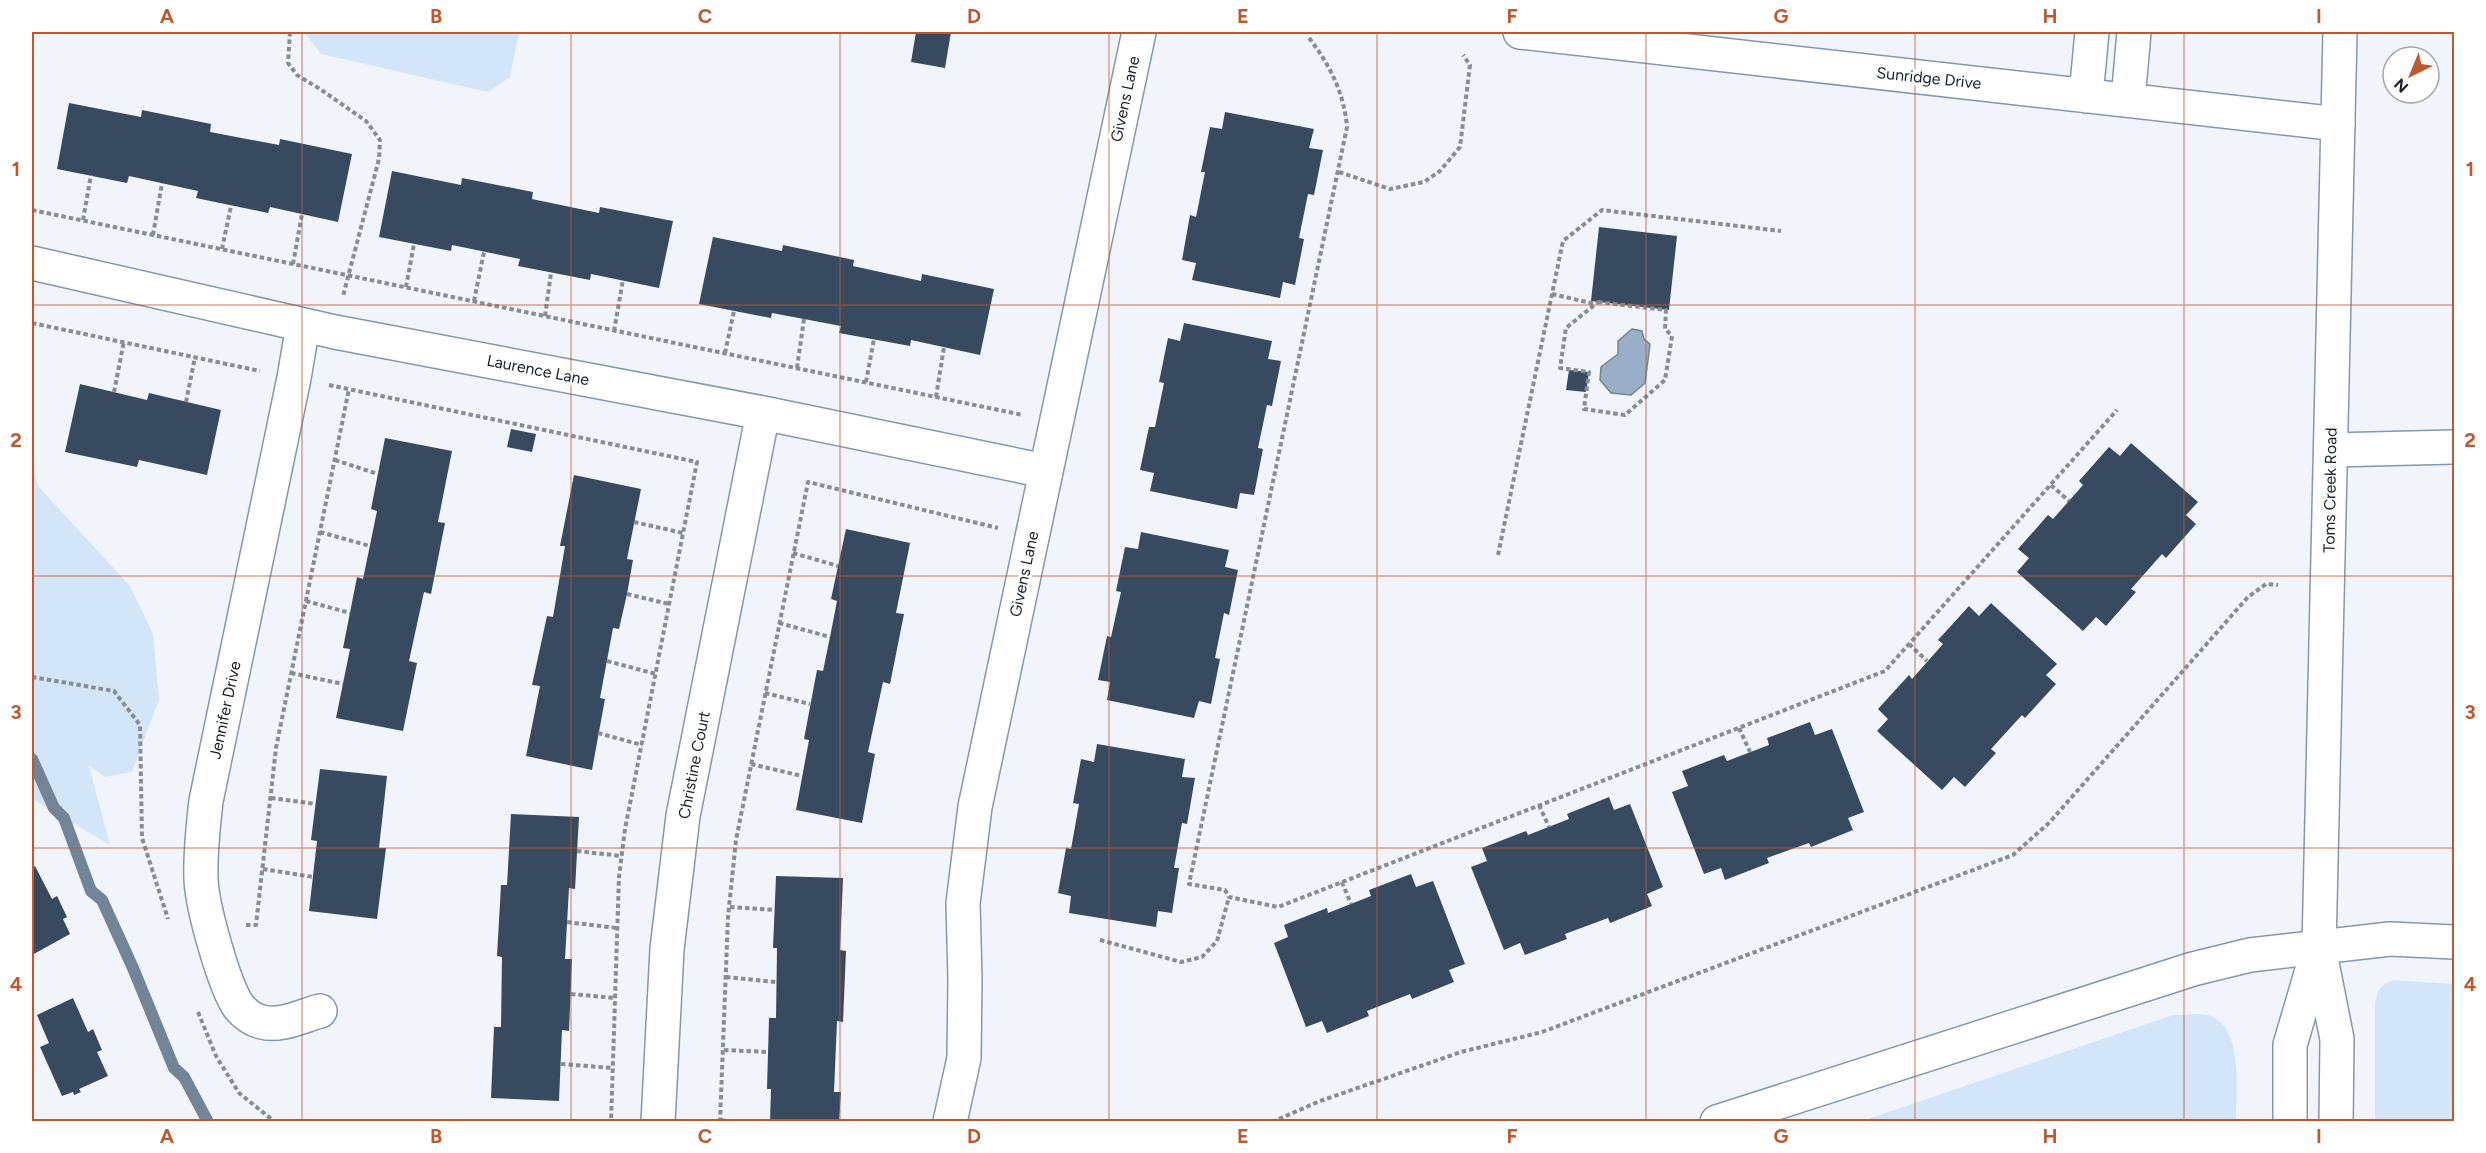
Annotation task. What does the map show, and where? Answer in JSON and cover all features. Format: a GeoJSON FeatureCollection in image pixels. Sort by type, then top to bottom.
{"type":"FeatureCollection","features":[{"type":"Feature","properties":{"kind":"main road","name":"Givens Lane"},"geometry":{"type":"LineString","coordinates":[[950,1122],[964,1058],[963,903],[975,807],[1139,32]]}},
{"type":"Feature","properties":{"kind":"main road","name":"Sunridge Drive"},"geometry":{"type":"LineString","coordinates":[[1520,32],[2338,124]]}},
{"type":"Feature","properties":{"kind":"main road"},"geometry":{"type":"LineString","coordinates":[[2086,96],[2092,32]]}},
{"type":"Feature","properties":{"kind":"main road"},"geometry":{"type":"LineString","coordinates":[[2128,100],[2134,32]]}},
{"type":"Feature","properties":{"kind":"main road","name":"Toms Creek Road"},"geometry":{"type":"LineString","coordinates":[[2336,1122],[2337,1039],[2319,948],[2340,32]]}},
{"type":"Feature","properties":{"kind":"main road","name":"Laurence Lane"},"geometry":{"type":"LineString","coordinates":[[32,263],[303,325],[763,413],[1046,471]]}},
{"type":"Feature","properties":{"kind":"main road","name":"Jennifer Drive"},"geometry":{"type":"LineString","coordinates":[[303,325],[206,801],[202,824],[201,880],[215,943],[240,1008],[252,1018],[271,1024],[320,1011]]}},
{"type":"Feature","properties":{"kind":"main road","name":"Christine Court"},"geometry":{"type":"LineString","coordinates":[[658,1122],[667,949],[675,870],[683,816],[763,413]]}},
{"type":"Feature","properties":{"kind":"main road"},"geometry":{"type":"LineString","coordinates":[[2331,450],[2454,447]]}},
{"type":"Feature","properties":{"kind":"main road"},"geometry":{"type":"LineString","coordinates":[[1717,1122],[2193,969],[2250,955],[2390,939],[2454,942]]}},
{"type":"Feature","properties":{"kind":"main road","name":"Toms Creek Road"},"geometry":{"type":"LineString","coordinates":[[2289,1122],[2290,1045],[2319,948]]}},
{"type":"Feature","properties":{"kind":"path"},"geometry":{"type":"LineString","coordinates":[[290,32],[288,63],[297,75],[320,88],[366,121],[380,140],[379,159],[352,264]]}},
{"type":"Feature","properties":{"kind":"path"},"geometry":{"type":"LineString","coordinates":[[1100,939],[1181,962],[1191,961],[1202,957],[1217,941],[1229,897],[1225,890],[1189,884],[1347,127],[1341,93],[1333,74],[1310,38]]}},
{"type":"Feature","properties":{"kind":"path"},"geometry":{"type":"LineString","coordinates":[[1339,172],[1390,189],[1424,182],[1440,171],[1460,147],[1470,65],[1463,55]]}},
{"type":"Feature","properties":{"kind":"path"},"geometry":{"type":"LineString","coordinates":[[83,220],[91,176]]}},
{"type":"Feature","properties":{"kind":"path"},"geometry":{"type":"LineString","coordinates":[[153,235],[162,183]]}},
{"type":"Feature","properties":{"kind":"path"},"geometry":{"type":"LineString","coordinates":[[222,249],[231,206]]}},
{"type":"Feature","properties":{"kind":"path"},"geometry":{"type":"LineString","coordinates":[[32,210],[1024,415],[1013,465]]}},
{"type":"Feature","properties":{"kind":"path"},"geometry":{"type":"LineString","coordinates":[[1498,555],[1563,241],[1602,210],[1781,231]]}},
{"type":"Feature","properties":{"kind":"path"},"geometry":{"type":"LineString","coordinates":[[292,264],[302,214]]}},
{"type":"Feature","properties":{"kind":"path"},"geometry":{"type":"LineString","coordinates":[[406,287],[414,244]]}},
{"type":"Feature","properties":{"kind":"path"},"geometry":{"type":"LineString","coordinates":[[474,301],[484,252]]}},
{"type":"Feature","properties":{"kind":"path"},"geometry":{"type":"LineString","coordinates":[[545,316],[551,273]]}},
{"type":"Feature","properties":{"kind":"path"},"geometry":{"type":"LineString","coordinates":[[614,331],[623,280]]}},
{"type":"Feature","properties":{"kind":"path"},"geometry":{"type":"LineString","coordinates":[[1552,294],[1596,304],[1598,302],[1666,310],[1665,328],[1672,336],[1665,380],[1625,415],[1584,409],[1589,372],[1560,368],[1566,328],[1596,304]]}},
{"type":"Feature","properties":{"kind":"path"},"geometry":{"type":"LineString","coordinates":[[725,353],[734,311]]}},
{"type":"Feature","properties":{"kind":"path"},"geometry":{"type":"LineString","coordinates":[[796,368],[804,319]]}},
{"type":"Feature","properties":{"kind":"path"},"geometry":{"type":"LineString","coordinates":[[32,323],[697,462],[622,856],[617,928],[611,1122]]}},
{"type":"Feature","properties":{"kind":"path"},"geometry":{"type":"LineString","coordinates":[[866,382],[874,339]]}},
{"type":"Feature","properties":{"kind":"path"},"geometry":{"type":"LineString","coordinates":[[114,392],[124,341]]}},
{"type":"Feature","properties":{"kind":"path"},"geometry":{"type":"LineString","coordinates":[[936,397],[944,347]]}},
{"type":"Feature","properties":{"kind":"path"},"geometry":{"type":"LineString","coordinates":[[186,402],[195,357]]}},
{"type":"Feature","properties":{"kind":"path"},"geometry":{"type":"LineString","coordinates":[[245,925],[256,925],[276,748],[349,389]]}},
{"type":"Feature","properties":{"kind":"path"},"geometry":{"type":"LineString","coordinates":[[1229,897],[1278,907],[1885,671],[2117,410]]}},
{"type":"Feature","properties":{"kind":"path"},"geometry":{"type":"LineString","coordinates":[[335,460],[378,474]]}},
{"type":"Feature","properties":{"kind":"path"},"geometry":{"type":"LineString","coordinates":[[735,1122],[720,1121],[726,977],[736,840],[808,483],[999,529],[1002,518]]}},
{"type":"Feature","properties":{"kind":"path"},"geometry":{"type":"LineString","coordinates":[[2051,485],[2069,501]]}},
{"type":"Feature","properties":{"kind":"path"},"geometry":{"type":"LineString","coordinates":[[634,522],[683,533]]}},
{"type":"Feature","properties":{"kind":"path"},"geometry":{"type":"LineString","coordinates":[[320,532],[370,546]]}},
{"type":"Feature","properties":{"kind":"path"},"geometry":{"type":"LineString","coordinates":[[793,553],[838,566]]}},
{"type":"Feature","properties":{"kind":"path"},"geometry":{"type":"LineString","coordinates":[[1272,1122],[1320,1101],[1461,1052],[1542,1032],[2013,855],[2049,823],[2248,597],[2266,584],[2278,585]]}},
{"type":"Feature","properties":{"kind":"path"},"geometry":{"type":"LineString","coordinates":[[627,594],[669,604]]}},
{"type":"Feature","properties":{"kind":"path"},"geometry":{"type":"LineString","coordinates":[[306,601],[350,613]]}},
{"type":"Feature","properties":{"kind":"path"},"geometry":{"type":"LineString","coordinates":[[779,623],[830,637]]}},
{"type":"Feature","properties":{"kind":"path"},"geometry":{"type":"LineString","coordinates":[[1909,644],[1928,661]]}},
{"type":"Feature","properties":{"kind":"path"},"geometry":{"type":"LineString","coordinates":[[607,661],[656,674]]}},
{"type":"Feature","properties":{"kind":"path"},"geometry":{"type":"LineString","coordinates":[[291,673],[343,684]]}},
{"type":"Feature","properties":{"kind":"path"},"geometry":{"type":"LineString","coordinates":[[32,677],[114,691],[140,725],[142,838],[171,929]]}},
{"type":"Feature","properties":{"kind":"path"},"geometry":{"type":"LineString","coordinates":[[765,693],[810,704]]}},
{"type":"Feature","properties":{"kind":"path"},"geometry":{"type":"LineString","coordinates":[[1739,728],[1750,752]]}},
{"type":"Feature","properties":{"kind":"path"},"geometry":{"type":"LineString","coordinates":[[598,733],[642,745]]}},
{"type":"Feature","properties":{"kind":"path"},"geometry":{"type":"LineString","coordinates":[[751,764],[802,776]]}},
{"type":"Feature","properties":{"kind":"path"},"geometry":{"type":"LineString","coordinates":[[271,798],[316,804]]}},
{"type":"Feature","properties":{"kind":"path"},"geometry":{"type":"LineString","coordinates":[[1539,805],[1549,827]]}},
{"type":"Feature","properties":{"kind":"path"},"geometry":{"type":"LineString","coordinates":[[577,851],[622,856]]}},
{"type":"Feature","properties":{"kind":"path"},"geometry":{"type":"LineString","coordinates":[[263,869],[313,877]]}},
{"type":"Feature","properties":{"kind":"path"},"geometry":{"type":"LineString","coordinates":[[1341,882],[1351,904]]}},
{"type":"Feature","properties":{"kind":"path"},"geometry":{"type":"LineString","coordinates":[[730,907],[775,910]]}},
{"type":"Feature","properties":{"kind":"path"},"geometry":{"type":"LineString","coordinates":[[567,922],[617,928]]}},
{"type":"Feature","properties":{"kind":"path"},"geometry":{"type":"LineString","coordinates":[[726,977],[776,982]]}},
{"type":"Feature","properties":{"kind":"path"},"geometry":{"type":"LineString","coordinates":[[571,994],[615,998]]}},
{"type":"Feature","properties":{"kind":"path"},"geometry":{"type":"LineString","coordinates":[[197,1009],[216,1056],[239,1093],[275,1122]]}},
{"type":"Feature","properties":{"kind":"path"},"geometry":{"type":"LineString","coordinates":[[724,1050],[768,1052]]}},
{"type":"Feature","properties":{"kind":"path"},"geometry":{"type":"LineString","coordinates":[[561,1064],[613,1068]]}},
{"type":"Feature","properties":{"kind":"shaded area"},"geometry":{"type":"Polygon","coordinates":[[[304,32],[519,32],[510,77],[488,92],[321,54],[304,32]]]}},
{"type":"Feature","properties":{"kind":"shaded area"},"geometry":{"type":"Polygon","coordinates":[[[1632,329],[1642,331],[1644,339],[1650,344],[1645,383],[1631,395],[1611,393],[1600,380],[1601,367],[1618,354],[1618,341],[1632,329]]]}},
{"type":"Feature","properties":{"kind":"shaded area"},"geometry":{"type":"Polygon","coordinates":[[[32,464],[38,486],[130,586],[153,634],[159,699],[132,772],[105,777],[89,766],[110,845],[32,799],[32,464]]]}},
{"type":"Feature","properties":{"kind":"shaded area"},"geometry":{"type":"Polygon","coordinates":[[[2393,980],[2454,984],[2454,1121],[2375,1121],[2375,1003],[2380,988],[2393,980]]]}},
{"type":"Feature","properties":{"kind":"shaded area"},"geometry":{"type":"Polygon","coordinates":[[[2173,1015],[2211,1016],[2222,1023],[2229,1034],[2236,1063],[2236,1121],[1862,1121],[2173,1015]]]}},
{"type":"Feature","properties":{"kind":"building"},"geometry":{"type":"Polygon","coordinates":[[[916,32],[951,32],[945,68],[911,62],[916,32]]]}},
{"type":"Feature","properties":{"kind":"building"},"geometry":{"type":"Polygon","coordinates":[[[69,103],[141,117],[142,110],[211,124],[210,132],[279,145],[280,139],[352,154],[338,222],[270,207],[268,213],[196,198],[198,191],[129,176],[127,183],[57,169],[69,103]]]}},
{"type":"Feature","properties":{"kind":"building"},"geometry":{"type":"Polygon","coordinates":[[[1225,112],[1314,129],[1309,148],[1323,150],[1314,195],[1308,194],[1299,238],[1304,239],[1295,285],[1283,282],[1280,298],[1192,280],[1196,263],[1182,260],[1190,215],[1196,217],[1205,172],[1201,172],[1210,127],[1222,129],[1225,112]]]}},
{"type":"Feature","properties":{"kind":"building"},"geometry":{"type":"Polygon","coordinates":[[[392,171],[461,185],[462,178],[533,192],[532,199],[599,213],[600,207],[673,221],[659,288],[591,274],[590,280],[518,266],[520,259],[452,245],[451,251],[379,237],[392,171]]]}},
{"type":"Feature","properties":{"kind":"building"},"geometry":{"type":"Polygon","coordinates":[[[1599,227],[1677,236],[1669,310],[1591,301],[1599,227]]]}},
{"type":"Feature","properties":{"kind":"building"},"geometry":{"type":"Polygon","coordinates":[[[713,237],[782,251],[783,245],[854,260],[853,266],[921,281],[922,274],[994,289],[980,355],[911,340],[910,346],[839,333],[841,326],[772,313],[771,318],[699,304],[713,237]]]}},
{"type":"Feature","properties":{"kind":"building"},"geometry":{"type":"Polygon","coordinates":[[[1184,323],[1272,341],[1268,359],[1281,361],[1272,406],[1267,405],[1258,448],[1263,449],[1254,495],[1240,493],[1237,509],[1150,491],[1154,473],[1140,470],[1149,427],[1155,427],[1164,383],[1159,382],[1168,338],[1180,341],[1184,323]]]}},
{"type":"Feature","properties":{"kind":"building"},"geometry":{"type":"Polygon","coordinates":[[[1569,370],[1589,372],[1586,392],[1566,390],[1569,370]]]}},
{"type":"Feature","properties":{"kind":"building"},"geometry":{"type":"Polygon","coordinates":[[[80,384],[147,400],[149,393],[221,410],[207,475],[139,460],[137,467],[65,452],[80,384]]]}},
{"type":"Feature","properties":{"kind":"building"},"geometry":{"type":"Polygon","coordinates":[[[511,429],[536,434],[532,452],[507,447],[511,429]]]}},
{"type":"Feature","properties":{"kind":"building"},"geometry":{"type":"Polygon","coordinates":[[[385,438],[452,451],[438,522],[445,523],[431,594],[424,592],[409,661],[417,663],[403,731],[336,718],[350,649],[343,648],[357,577],[363,579],[377,511],[371,509],[385,438]]]}},
{"type":"Feature","properties":{"kind":"building"},"geometry":{"type":"Polygon","coordinates":[[[2131,443],[2198,502],[2186,515],[2196,524],[2166,558],[2162,554],[2131,589],[2136,592],[2106,626],[2096,617],[2083,631],[2017,572],[2029,558],[2018,549],[2048,515],[2053,519],[2083,485],[2079,481],[2109,447],[2120,456],[2131,443]]]}},
{"type":"Feature","properties":{"kind":"building"},"geometry":{"type":"Polygon","coordinates":[[[574,475],[641,489],[627,559],[633,560],[627,594],[619,629],[613,628],[600,698],[605,699],[592,770],[526,756],[540,686],[532,685],[547,616],[553,617],[565,546],[560,546],[574,475]]]}},
{"type":"Feature","properties":{"kind":"building"},"geometry":{"type":"Polygon","coordinates":[[[846,529],[910,543],[896,613],[904,614],[890,684],[883,682],[868,752],[875,754],[862,823],[796,810],[809,740],[804,739],[817,670],[823,671],[830,637],[837,601],[831,599],[846,529]]]}},
{"type":"Feature","properties":{"kind":"building"},"geometry":{"type":"Polygon","coordinates":[[[1141,532],[1229,550],[1225,567],[1238,570],[1229,615],[1224,613],[1215,658],[1220,659],[1211,704],[1199,701],[1194,718],[1107,700],[1110,682],[1098,680],[1107,636],[1111,637],[1121,592],[1116,591],[1125,547],[1138,549],[1141,532]]]}},
{"type":"Feature","properties":{"kind":"building"},"geometry":{"type":"Polygon","coordinates":[[[1991,603],[2057,664],[2046,675],[2056,684],[2025,718],[2022,715],[1991,749],[1996,753],[1965,787],[1954,777],[1942,790],[1877,731],[1888,719],[1878,709],[1909,675],[1912,679],[1943,644],[1938,640],[1969,606],[1979,616],[1991,603]]]}},
{"type":"Feature","properties":{"kind":"building"},"geometry":{"type":"Polygon","coordinates":[[[1810,722],[1815,735],[1832,729],[1864,812],[1848,818],[1853,830],[1811,847],[1809,843],[1767,858],[1769,863],[1725,880],[1721,868],[1704,874],[1672,792],[1688,786],[1682,771],[1724,755],[1727,761],[1769,745],[1767,738],[1810,722]]]}},
{"type":"Feature","properties":{"kind":"building"},"geometry":{"type":"Polygon","coordinates":[[[1097,744],[1185,759],[1182,777],[1195,778],[1187,824],[1182,823],[1174,868],[1179,868],[1172,913],[1158,911],[1156,927],[1069,913],[1071,896],[1058,893],[1066,848],[1071,849],[1079,804],[1073,803],[1081,759],[1094,762],[1097,744]]]}},
{"type":"Feature","properties":{"kind":"building"},"geometry":{"type":"Polygon","coordinates":[[[320,769],[387,776],[379,848],[386,848],[377,919],[309,911],[317,841],[311,840],[320,769]]]}},
{"type":"Feature","properties":{"kind":"building"},"geometry":{"type":"Polygon","coordinates":[[[1609,797],[1614,810],[1630,804],[1663,887],[1647,894],[1652,906],[1610,923],[1608,918],[1565,934],[1567,939],[1525,955],[1520,943],[1504,950],[1471,867],[1487,861],[1482,848],[1526,831],[1528,835],[1569,819],[1567,814],[1609,797]]]}},
{"type":"Feature","properties":{"kind":"building"},"geometry":{"type":"Polygon","coordinates":[[[511,814],[579,817],[575,889],[569,888],[565,959],[572,959],[569,1031],[562,1030],[559,1101],[491,1098],[494,1027],[501,1027],[502,957],[497,956],[501,885],[507,885],[511,814]]]}},
{"type":"Feature","properties":{"kind":"building"},"geometry":{"type":"Polygon","coordinates":[[[35,866],[52,899],[57,896],[67,917],[63,919],[70,934],[32,955],[32,868],[35,866]]]}},
{"type":"Feature","properties":{"kind":"building"},"geometry":{"type":"Polygon","coordinates":[[[1411,874],[1416,887],[1433,881],[1465,964],[1449,970],[1454,982],[1412,999],[1410,994],[1367,1011],[1369,1016],[1327,1033],[1322,1021],[1306,1027],[1274,943],[1288,937],[1284,925],[1327,908],[1328,913],[1371,896],[1369,890],[1411,874]]]}},
{"type":"Feature","properties":{"kind":"building"},"geometry":{"type":"Polygon","coordinates":[[[776,876],[843,878],[840,950],[846,951],[843,1022],[837,1021],[834,1092],[841,1092],[839,1122],[770,1122],[771,1089],[767,1089],[769,1018],[776,1018],[777,948],[773,948],[776,876]]]}},
{"type":"Feature","properties":{"kind":"building"},"geometry":{"type":"Polygon","coordinates":[[[73,998],[88,1032],[93,1029],[102,1050],[97,1052],[108,1076],[79,1089],[81,1092],[62,1096],[40,1047],[49,1043],[37,1015],[73,998]]]}},
{"type":"Feature","properties":{"kind":"waterway"},"geometry":{"type":"LineString","coordinates":[[32,759],[54,808],[64,818],[91,891],[102,900],[174,1068],[184,1077],[208,1122]]}}]}
